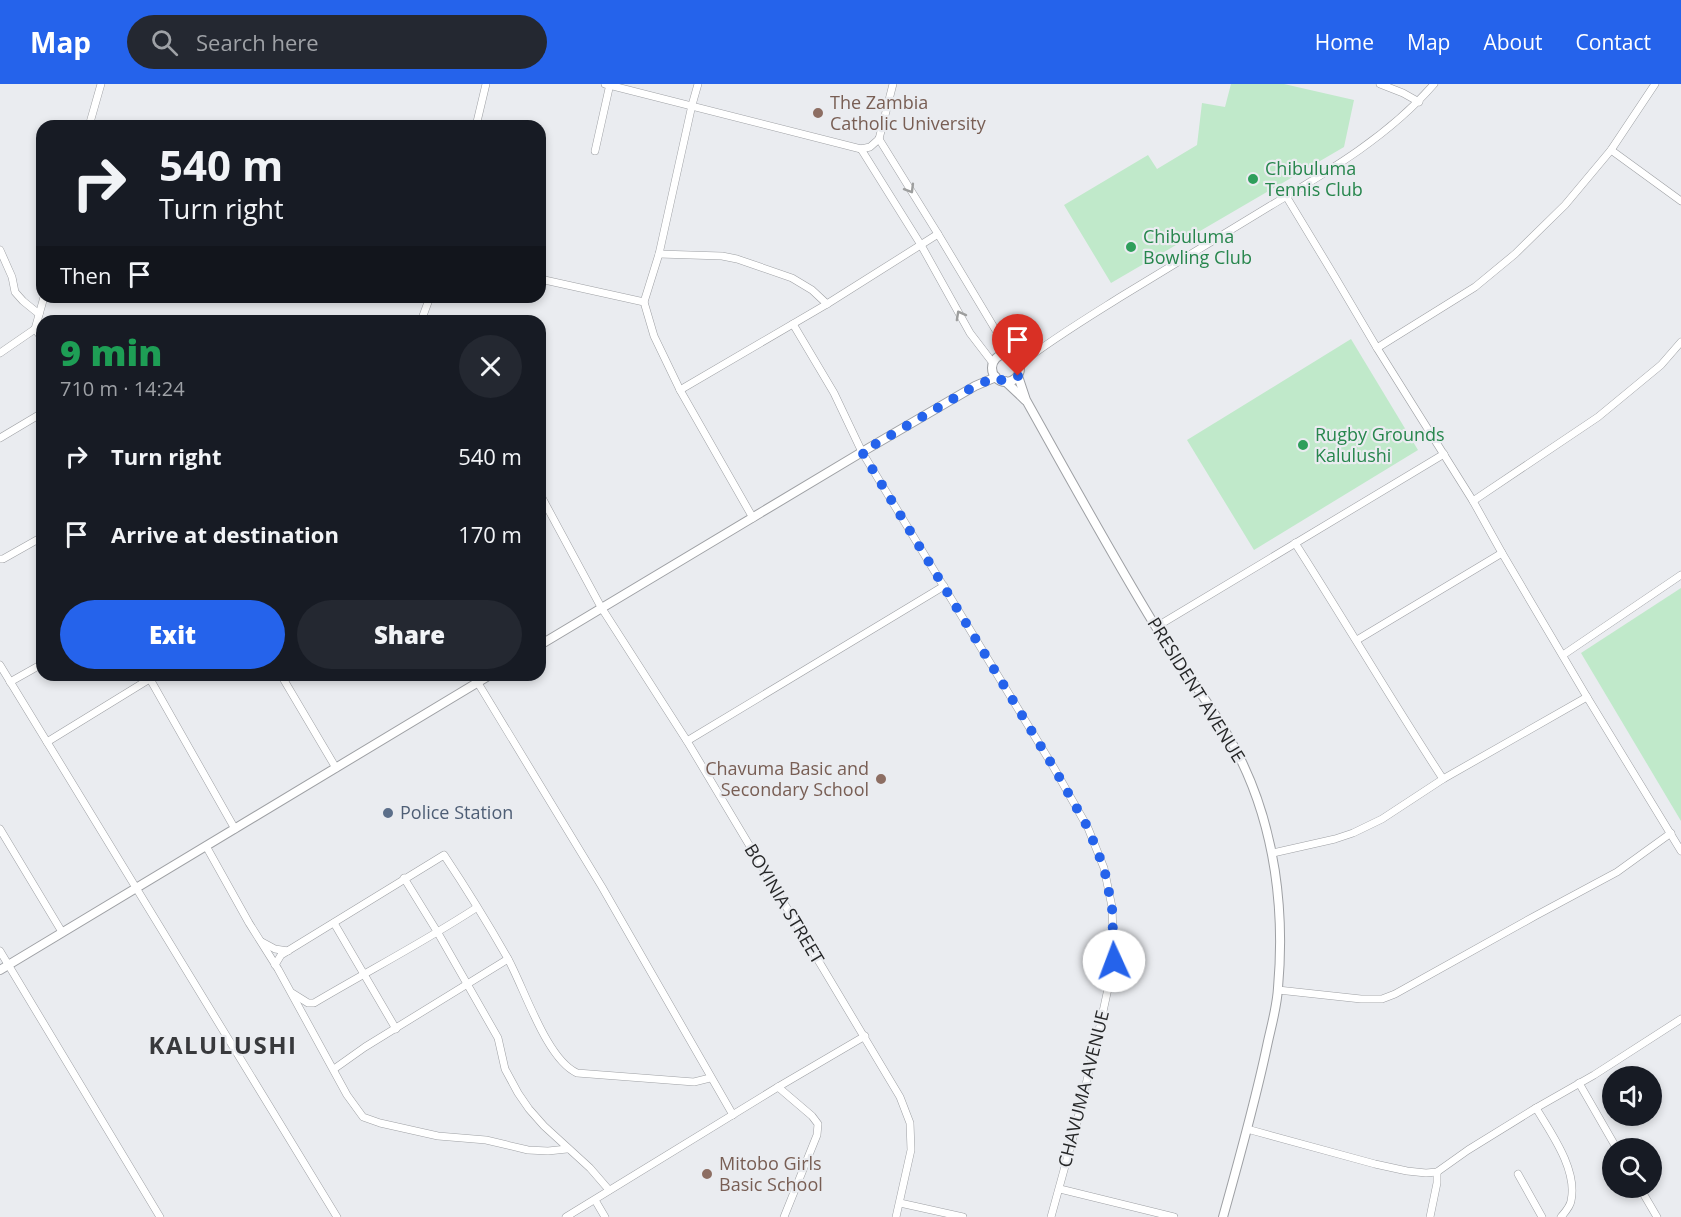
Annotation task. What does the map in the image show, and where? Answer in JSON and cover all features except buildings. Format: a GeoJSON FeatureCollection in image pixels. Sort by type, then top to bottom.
{"type":"FeatureCollection","features":[{"type":"Feature","properties":{"kind":"street"},"geometry":{"type":"LineString","coordinates":[[91,120],[101,84]]}},
{"type":"Feature","properties":{"kind":"street"},"geometry":{"type":"LineString","coordinates":[[477,120],[486,84]]}},
{"type":"Feature","properties":{"kind":"street"},"geometry":{"type":"LineString","coordinates":[[596,151],[608,84],[861,149],[870,147],[879,139],[893,84]]}},
{"type":"Feature","properties":{"kind":"street"},"geometry":{"type":"LineString","coordinates":[[698,84],[659,254],[644,302],[654,336],[680,390],[753,518]]}},
{"type":"Feature","properties":{"kind":"street"},"geometry":{"type":"LineString","coordinates":[[1380,84],[1419,102]]}},
{"type":"Feature","properties":{"kind":"street"},"geometry":{"type":"LineString","coordinates":[[546,641],[997,373],[1000,356],[1015,359],[1045,345],[1197,249],[1336,166],[1377,137],[1419,102],[1434,84]]}},
{"type":"Feature","properties":{"kind":"street"},"geometry":{"type":"LineString","coordinates":[[1377,348],[1475,287],[1565,205],[1611,150],[1655,84]]}},
{"type":"Feature","properties":{"kind":"street"},"geometry":{"type":"LineString","coordinates":[[861,149],[921,245],[970,333],[997,373],[1010,380],[1018,376],[1015,359],[879,139]]}},
{"type":"Feature","properties":{"kind":"street"},"geometry":{"type":"LineString","coordinates":[[1611,150],[1681,201]]}},
{"type":"Feature","properties":{"kind":"street"},"geometry":{"type":"LineString","coordinates":[[1286,196],[1377,348],[1473,501],[1502,554],[1681,851]]}},
{"type":"Feature","properties":{"kind":"street"},"geometry":{"type":"LineString","coordinates":[[680,390],[827,304],[938,234]]}},
{"type":"Feature","properties":{"kind":"street"},"geometry":{"type":"LineString","coordinates":[[0,250],[12,277],[15,292],[39,314],[42,303]]}},
{"type":"Feature","properties":{"kind":"street"},"geometry":{"type":"LineString","coordinates":[[659,254],[722,256],[736,259],[792,278],[812,290],[827,304]]}},
{"type":"Feature","properties":{"kind":"street"},"geometry":{"type":"LineString","coordinates":[[546,280],[644,302]]}},
{"type":"Feature","properties":{"kind":"street","name":"CHAVUMA AVENUE"},"geometry":{"type":"LineString","coordinates":[[793,324],[834,393],[862,452],[1048,758],[1088,828],[1104,868],[1112,907],[1114,961],[1100,1030],[1051,1217]]}},
{"type":"Feature","properties":{"kind":"street"},"geometry":{"type":"LineString","coordinates":[[0,353],[35,329],[36,325]]}},
{"type":"Feature","properties":{"kind":"street"},"geometry":{"type":"LineString","coordinates":[[1473,501],[1598,417],[1661,365],[1681,342]]}},
{"type":"Feature","properties":{"kind":"street","name":"PRESIDENT AVENUE"},"geometry":{"type":"LineString","coordinates":[[997,373],[1026,400]]}},
{"type":"Feature","properties":{"kind":"street","name":"PRESIDENT AVENUE"},"geometry":{"type":"LineString","coordinates":[[1018,376],[1026,400],[1101,534],[1156,627],[1215,715],[1240,758],[1254,792],[1273,853],[1280,903],[1278,990],[1247,1129],[1223,1217]]}},
{"type":"Feature","properties":{"kind":"street"},"geometry":{"type":"LineString","coordinates":[[0,438],[36,417]]}},
{"type":"Feature","properties":{"kind":"street"},"geometry":{"type":"LineString","coordinates":[[1156,627],[1444,454]]}},
{"type":"Feature","properties":{"kind":"street","name":"BOYINIA STREET"},"geometry":{"type":"LineString","coordinates":[[546,505],[601,607],[687,741],[900,1097],[910,1123],[911,1150],[896,1217]]}},
{"type":"Feature","properties":{"kind":"street"},"geometry":{"type":"LineString","coordinates":[[0,559],[36,540]]}},
{"type":"Feature","properties":{"kind":"street"},"geometry":{"type":"LineString","coordinates":[[1295,543],[1443,778]]}},
{"type":"Feature","properties":{"kind":"street"},"geometry":{"type":"LineString","coordinates":[[1357,640],[1502,554]]}},
{"type":"Feature","properties":{"kind":"street"},"geometry":{"type":"LineString","coordinates":[[1563,655],[1681,575]]}},
{"type":"Feature","properties":{"kind":"street"},"geometry":{"type":"LineString","coordinates":[[687,741],[944,586]]}},
{"type":"Feature","properties":{"kind":"street"},"geometry":{"type":"LineString","coordinates":[[0,665],[337,1217]]}},
{"type":"Feature","properties":{"kind":"street"},"geometry":{"type":"LineString","coordinates":[[10,682],[36,667]]}},
{"type":"Feature","properties":{"kind":"street"},"geometry":{"type":"LineString","coordinates":[[47,742],[146,681]]}},
{"type":"Feature","properties":{"kind":"street"},"geometry":{"type":"LineString","coordinates":[[155,681],[235,829]]}},
{"type":"Feature","properties":{"kind":"street"},"geometry":{"type":"LineString","coordinates":[[285,681],[336,768]]}},
{"type":"Feature","properties":{"kind":"street"},"geometry":{"type":"LineString","coordinates":[[0,970],[481,681]]}},
{"type":"Feature","properties":{"kind":"street"},"geometry":{"type":"LineString","coordinates":[[478,683],[602,887],[733,1115]]}},
{"type":"Feature","properties":{"kind":"street"},"geometry":{"type":"LineString","coordinates":[[1273,853],[1335,839],[1382,819],[1443,778],[1587,697]]}},
{"type":"Feature","properties":{"kind":"street"},"geometry":{"type":"LineString","coordinates":[[0,829],[62,932]]}},
{"type":"Feature","properties":{"kind":"street"},"geometry":{"type":"LineString","coordinates":[[1278,990],[1361,999],[1382,999],[1395,994],[1617,872],[1671,833]]}},
{"type":"Feature","properties":{"kind":"street"},"geometry":{"type":"LineString","coordinates":[[206,846],[347,1095],[363,1117],[438,1136],[486,1140],[528,1150],[567,1149]]}},
{"type":"Feature","properties":{"kind":"street"},"geometry":{"type":"LineString","coordinates":[[275,965],[281,955],[444,855],[508,959],[548,1041],[570,1070],[577,1073],[694,1082],[710,1078]]}},
{"type":"Feature","properties":{"kind":"street"},"geometry":{"type":"LineString","coordinates":[[404,878],[498,1038],[501,1057],[512,1082],[529,1109],[567,1149],[590,1168],[609,1190]]}},
{"type":"Feature","properties":{"kind":"street"},"geometry":{"type":"LineString","coordinates":[[289,991],[312,1003],[438,933],[476,908]]}},
{"type":"Feature","properties":{"kind":"street"},"geometry":{"type":"LineString","coordinates":[[334,923],[396,1029]]}},
{"type":"Feature","properties":{"kind":"street"},"geometry":{"type":"LineString","coordinates":[[260,940],[275,950],[288,951]]}},
{"type":"Feature","properties":{"kind":"street"},"geometry":{"type":"LineString","coordinates":[[0,951],[160,1217]]}},
{"type":"Feature","properties":{"kind":"street"},"geometry":{"type":"LineString","coordinates":[[334,1069],[365,1047],[508,959]]}},
{"type":"Feature","properties":{"kind":"street"},"geometry":{"type":"LineString","coordinates":[[1247,1129],[1375,1164],[1407,1171],[1437,1172],[1536,1108],[1681,1020]]}},
{"type":"Feature","properties":{"kind":"street"},"geometry":{"type":"LineString","coordinates":[[566,1217],[865,1036]]}},
{"type":"Feature","properties":{"kind":"street"},"geometry":{"type":"LineString","coordinates":[[1580,1083],[1611,1138]]}},
{"type":"Feature","properties":{"kind":"street"},"geometry":{"type":"LineString","coordinates":[[778,1087],[818,1124],[818,1135],[784,1217]]}},
{"type":"Feature","properties":{"kind":"street"},"geometry":{"type":"LineString","coordinates":[[1536,1108],[1561,1150],[1570,1178],[1571,1202],[1561,1217]]}},
{"type":"Feature","properties":{"kind":"street"},"geometry":{"type":"LineString","coordinates":[[1430,1217],[1437,1172]]}},
{"type":"Feature","properties":{"kind":"street"},"geometry":{"type":"LineString","coordinates":[[1518,1174],[1542,1217]]}},
{"type":"Feature","properties":{"kind":"street"},"geometry":{"type":"LineString","coordinates":[[1060,1189],[1174,1217]]}},
{"type":"Feature","properties":{"kind":"street"},"geometry":{"type":"LineString","coordinates":[[1646,1198],[1657,1217]]}},
{"type":"Feature","properties":{"kind":"street"},"geometry":{"type":"LineString","coordinates":[[595,1200],[605,1217]]}},
{"type":"Feature","properties":{"kind":"street"},"geometry":{"type":"LineString","coordinates":[[900,1203],[963,1217]]}},
{"type":"Feature","properties":{"kind":"green space"},"geometry":{"type":"Polygon","coordinates":[[[1231,84],[1284,84],[1354,100],[1344,147],[1111,283],[1064,205],[1148,155],[1157,169],[1197,145],[1202,103],[1225,107],[1231,84]]]}},
{"type":"Feature","properties":{"kind":"green space","name":"Rugby Grounds Kalulushi"},"geometry":{"type":"Polygon","coordinates":[[[1351,339],[1418,450],[1254,550],[1187,440],[1351,339]]]}},
{"type":"Feature","properties":{"kind":"green space"},"geometry":{"type":"Polygon","coordinates":[[[1681,588],[1681,821],[1581,653],[1681,588]]]}},
{"type":"Feature","properties":{"kind":"place","name":"The Zambia Catholic University"},"geometry":{"type":"Point","coordinates":[818,113]}},
{"type":"Feature","properties":{"kind":"place","name":"Chibuluma Tennis Club"},"geometry":{"type":"Point","coordinates":[1253,179]}},
{"type":"Feature","properties":{"kind":"place","name":"Chibuluma Bowling Club"},"geometry":{"type":"Point","coordinates":[1131,247]}},
{"type":"Feature","properties":{"kind":"place","name":"Rugby Grounds Kalulushi"},"geometry":{"type":"Point","coordinates":[1303,445]}},
{"type":"Feature","properties":{"kind":"place","name":"Chavuma Basic and Secondary School"},"geometry":{"type":"Point","coordinates":[881,779]}},
{"type":"Feature","properties":{"kind":"place","name":"Police Station"},"geometry":{"type":"Point","coordinates":[388,813]}},
{"type":"Feature","properties":{"kind":"place","name":"Mitobo Girls Basic School"},"geometry":{"type":"Point","coordinates":[707,1174]}},
{"type":"Feature","properties":{"kind":"district","name":"KALULUSHI"},"geometry":{"type":"Point","coordinates":[223,1046]}},
{"type":"Feature","properties":{"kind":"route"},"geometry":{"type":"LineString","coordinates":[[1018,376],[1008,381],[996,377],[975,386],[862,452],[1088,828],[1104,868],[1112,907],[1114,961]]}}]}
